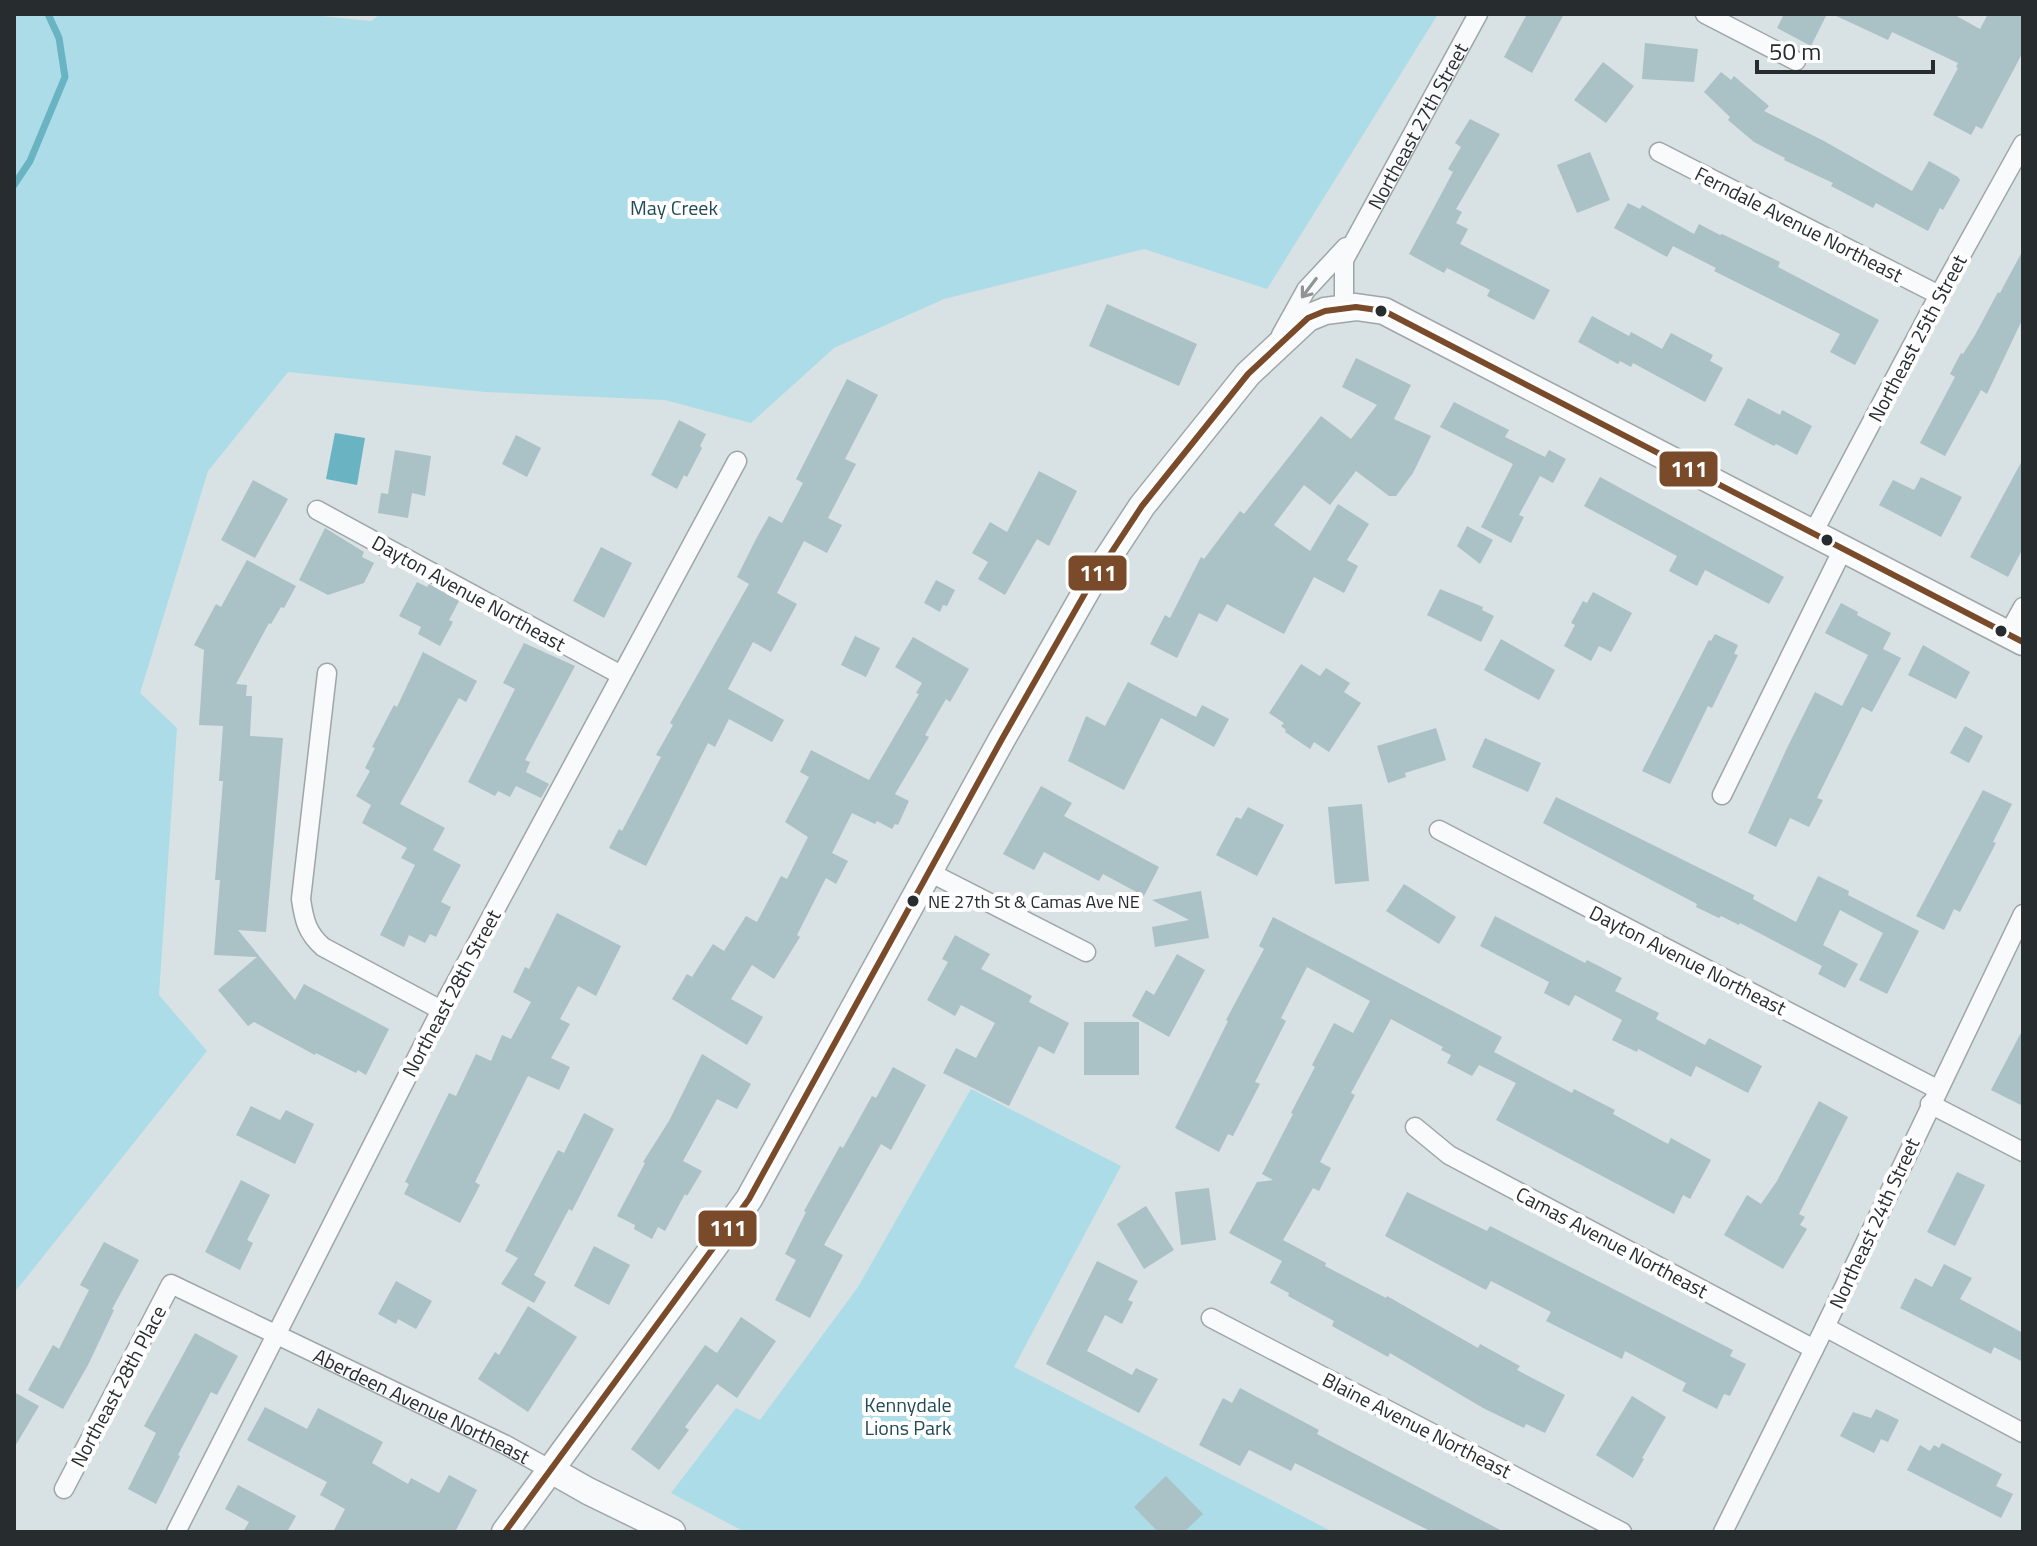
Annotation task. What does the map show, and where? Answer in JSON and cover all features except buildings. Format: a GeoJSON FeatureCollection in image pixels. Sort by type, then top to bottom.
{"type":"FeatureCollection","features":[{"type":"Feature","properties":{"kind":"street","name":"Northeast 27th Street"},"geometry":{"type":"LineString","coordinates":[[505,1532],[749,1199],[1088,588],[1116,544],[1189,445],[1248,374],[1308,318],[1344,309],[1344,260],[1478,14]]}},
{"type":"Feature","properties":{"kind":"street"},"geometry":{"type":"LineString","coordinates":[[1705,14],[1796,61]]}},
{"type":"Feature","properties":{"kind":"street","name":"Northeast 25th Street"},"geometry":{"type":"LineString","coordinates":[[1813,533],[2023,144]]}},
{"type":"Feature","properties":{"kind":"street","name":"Ferndale Avenue Northeast"},"geometry":{"type":"LineString","coordinates":[[1659,152],[1939,295]]}},
{"type":"Feature","properties":{"kind":"street","name":"Northeast 27th Street"},"geometry":{"type":"LineString","coordinates":[[1273,349],[1306,290],[1356,236]]}},
{"type":"Feature","properties":{"kind":"street"},"geometry":{"type":"LineString","coordinates":[[1344,309],[1356,307],[1384,311],[2015,638],[2023,607]]}},
{"type":"Feature","properties":{"kind":"street","name":"Northeast 28th Street"},"geometry":{"type":"LineString","coordinates":[[176,1532],[441,1010],[737,461]]}},
{"type":"Feature","properties":{"kind":"street","name":"Dayton Avenue Northeast"},"geometry":{"type":"LineString","coordinates":[[317,510],[621,675]]}},
{"type":"Feature","properties":{"kind":"street"},"geometry":{"type":"LineString","coordinates":[[1722,795],[1843,549]]}},
{"type":"Feature","properties":{"kind":"street"},"geometry":{"type":"LineString","coordinates":[[327,673],[301,899],[304,921],[310,935],[323,947],[441,1010]]}},
{"type":"Feature","properties":{"kind":"street","name":"Dayton Avenue Northeast"},"geometry":{"type":"LineString","coordinates":[[1439,830],[1934,1097],[2023,1152]]}},
{"type":"Feature","properties":{"kind":"street"},"geometry":{"type":"LineString","coordinates":[[929,872],[1086,952]]}},
{"type":"Feature","properties":{"kind":"street","name":"Northeast 24th Street"},"geometry":{"type":"LineString","coordinates":[[1723,1532],[2023,914]]}},
{"type":"Feature","properties":{"kind":"street","name":"Camas Avenue Northeast"},"geometry":{"type":"LineString","coordinates":[[1415,1127],[1449,1155],[1814,1349]]}},
{"type":"Feature","properties":{"kind":"street","name":"Aberdeen Avenue Northeast"},"geometry":{"type":"LineString","coordinates":[[171,1284],[504,1444],[588,1491],[672,1532]]}},
{"type":"Feature","properties":{"kind":"street","name":"Northeast 28th Place"},"geometry":{"type":"LineString","coordinates":[[64,1489],[171,1284]]}},
{"type":"Feature","properties":{"kind":"street","name":"Blaine Avenue Northeast"},"geometry":{"type":"LineString","coordinates":[[1211,1318],[1622,1532]]}},
{"type":"Feature","properties":{"kind":"street"},"geometry":{"type":"LineString","coordinates":[[1825,1327],[2023,1433]]}},
{"type":"Feature","properties":{"kind":"green space","name":"May Creek"},"geometry":{"type":"Polygon","coordinates":[[[14,14],[300,14],[371,21],[381,14],[1438,14],[1267,289],[1144,249],[944,299],[834,348],[751,423],[665,400],[485,392],[288,372],[208,471],[140,693],[177,728],[159,995],[207,1051],[14,1293],[14,14]]]}},
{"type":"Feature","properties":{"kind":"green space","name":"Kennydale Lions Park"},"geometry":{"type":"Polygon","coordinates":[[[971,1089],[1121,1166],[1014,1367],[1333,1532],[745,1532],[671,1493],[736,1408],[760,1420],[858,1287],[971,1089]]]}},
{"type":"Feature","properties":{"kind":"shaded area"},"geometry":{"type":"Polygon","coordinates":[[[335,433],[365,438],[357,485],[326,479],[335,433]]]}},
{"type":"Feature","properties":{"kind":"waterway","name":"May Creek"},"geometry":{"type":"LineString","coordinates":[[14,185],[30,161],[65,77],[59,38],[48,14]]}},
{"type":"Feature","properties":{"kind":"transit line","name":"111"},"geometry":{"type":"LineString","coordinates":[[505,1532],[749,1199],[1002,739],[1088,588],[1142,506],[1248,374],[1308,318],[1325,311],[1356,307],[1384,311],[2023,642]]}},
{"type":"Feature","properties":{"kind":"place","name":"NE 27th St & Camas Ave NE"},"geometry":{"type":"Point","coordinates":[913,901]}}]}
